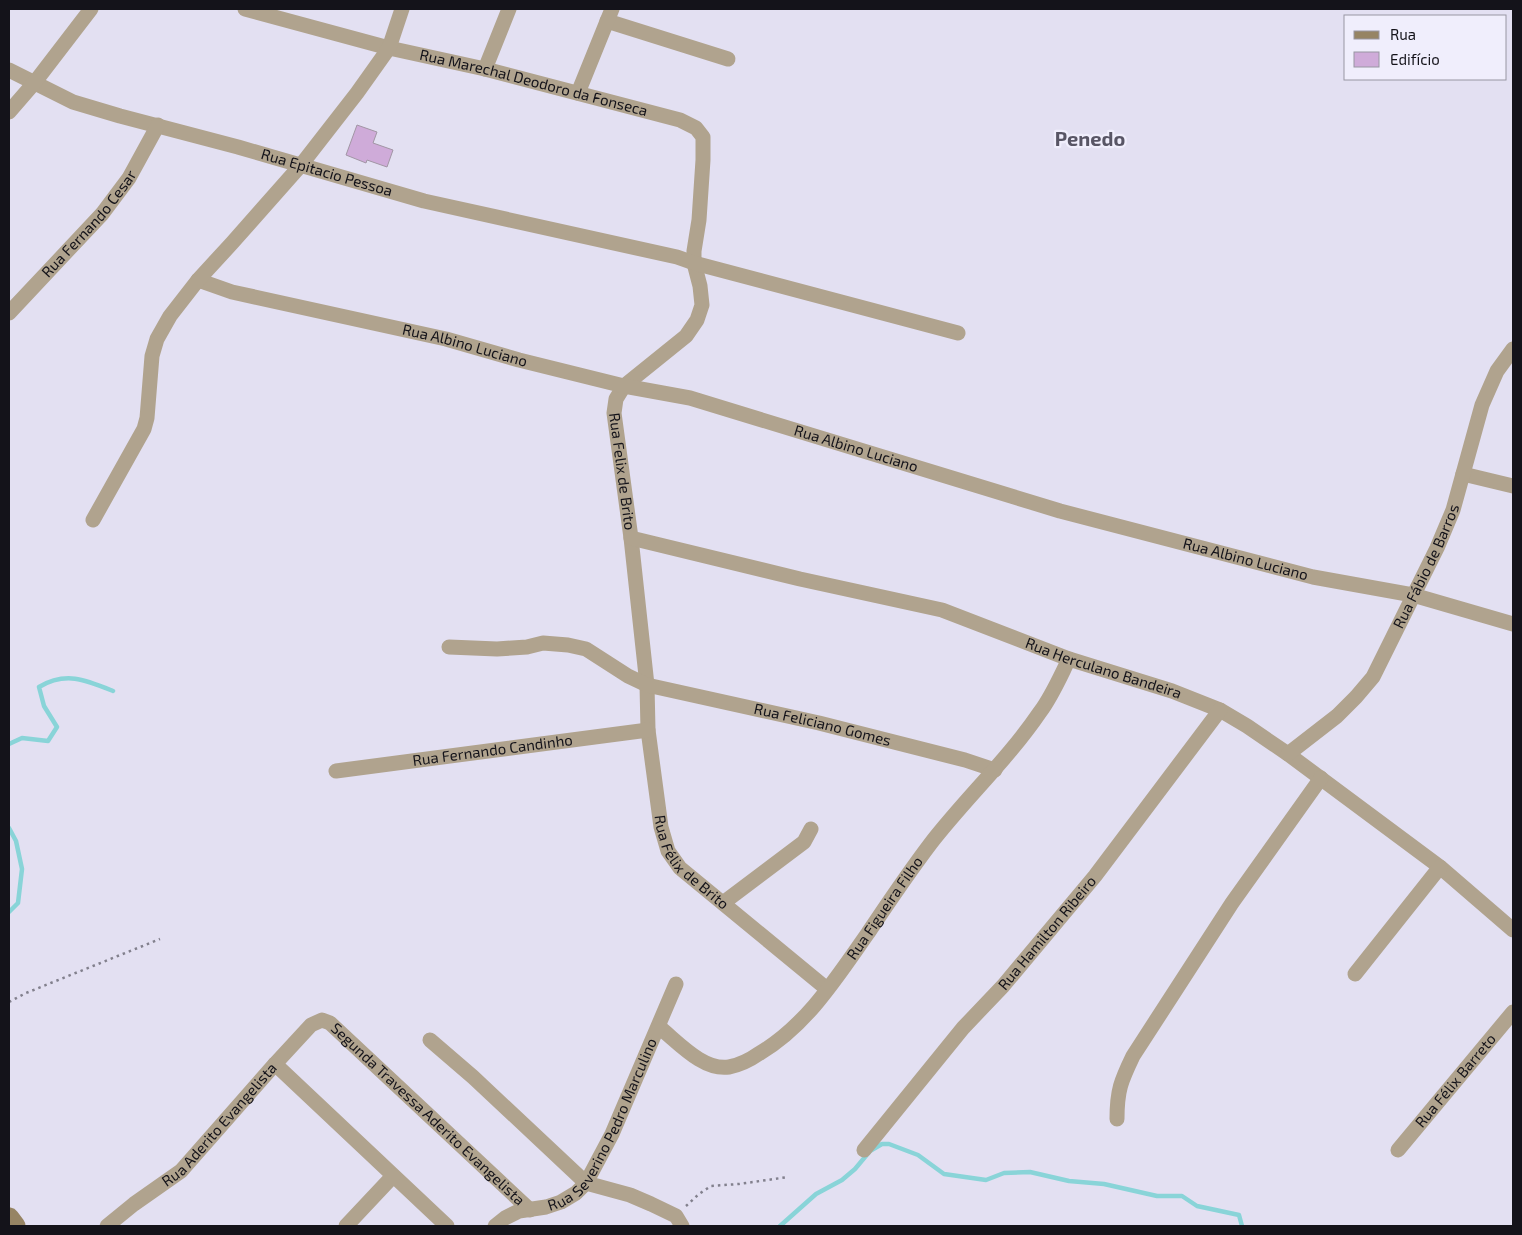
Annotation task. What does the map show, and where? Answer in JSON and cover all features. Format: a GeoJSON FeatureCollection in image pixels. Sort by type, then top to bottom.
{"type":"FeatureCollection","features":[{"type":"Feature","properties":{"kind":"street"},"geometry":{"type":"LineString","coordinates":[[9,112],[35,82],[91,9]]}},
{"type":"Feature","properties":{"kind":"street","name":"Rua Marechal Deodoro da Fonseca"},"geometry":{"type":"LineString","coordinates":[[245,9],[389,48],[485,69],[578,93],[680,120],[692,125],[700,131],[703,137],[699,220],[694,257]]}},
{"type":"Feature","properties":{"kind":"street"},"geometry":{"type":"LineString","coordinates":[[93,520],[144,429],[147,418],[151,365],[157,339],[170,316],[198,280],[301,165],[357,93],[389,48],[402,9]]}},
{"type":"Feature","properties":{"kind":"street"},"geometry":{"type":"LineString","coordinates":[[485,69],[509,9]]}},
{"type":"Feature","properties":{"kind":"street"},"geometry":{"type":"LineString","coordinates":[[578,93],[610,15],[728,59]]}},
{"type":"Feature","properties":{"kind":"street","name":"Rua Epitacio Pessoa"},"geometry":{"type":"LineString","coordinates":[[9,70],[73,102],[424,200],[653,252],[694,257]]}},
{"type":"Feature","properties":{"kind":"street","name":"Rua Fernando Cesar"},"geometry":{"type":"LineString","coordinates":[[9,313],[102,214],[129,178],[158,125]]}},
{"type":"Feature","properties":{"kind":"street"},"geometry":{"type":"LineString","coordinates":[[694,257],[958,333]]}},
{"type":"Feature","properties":{"kind":"street","name":"Rua Felix de Brito"},"geometry":{"type":"LineString","coordinates":[[647,685],[631,538],[614,413],[616,399],[624,386],[686,336],[697,320],[702,305],[694,257]]}},
{"type":"Feature","properties":{"kind":"street","name":"Rua Albino Luciano"},"geometry":{"type":"LineString","coordinates":[[198,280],[232,292],[446,339],[519,360],[624,386],[690,398],[751,415],[1060,511],[1313,577],[1413,595],[1513,624]]}},
{"type":"Feature","properties":{"kind":"street","name":"Rua Fábio de Barros"},"geometry":{"type":"LineString","coordinates":[[1288,754],[1337,716],[1372,677],[1437,548],[1453,510],[1482,405],[1498,371],[1513,349]]}},
{"type":"Feature","properties":{"kind":"street"},"geometry":{"type":"LineString","coordinates":[[1463,474],[1513,486]]}},
{"type":"Feature","properties":{"kind":"street","name":"Rua Herculano Bandeira"},"geometry":{"type":"LineString","coordinates":[[631,538],[800,579],[942,610],[1069,659],[1172,691],[1220,710],[1288,754],[1440,867],[1513,930]]}},
{"type":"Feature","properties":{"kind":"street","name":"Rua Feliciano Gomes"},"geometry":{"type":"LineString","coordinates":[[449,647],[497,649],[527,647],[543,643],[586,649],[628,676],[647,685],[819,723],[965,760],[996,770]]}},
{"type":"Feature","properties":{"kind":"street","name":"Rua Figueira Filho"},"geometry":{"type":"LineString","coordinates":[[659,1027],[704,1062],[719,1067],[730,1067],[744,1063],[775,1044],[798,1024],[843,970],[932,842],[996,770],[1041,711],[1069,659]]}},
{"type":"Feature","properties":{"kind":"street","name":"Rua Félix de Brito"},"geometry":{"type":"LineString","coordinates":[[647,685],[648,730],[661,827],[668,851],[680,868],[827,989]]}},
{"type":"Feature","properties":{"kind":"street","name":"Rua Hamilton Ribeiro"},"geometry":{"type":"LineString","coordinates":[[864,1150],[963,1028],[1003,986],[1095,876],[1220,710]]}},
{"type":"Feature","properties":{"kind":"street","name":"Rua Fernando Candinho"},"geometry":{"type":"LineString","coordinates":[[336,771],[648,730]]}},
{"type":"Feature","properties":{"kind":"street"},"geometry":{"type":"LineString","coordinates":[[1117,1119],[1117,1097],[1122,1078],[1133,1056],[1232,903],[1321,778]]}},
{"type":"Feature","properties":{"kind":"street"},"geometry":{"type":"LineString","coordinates":[[723,903],[804,842],[811,829]]}},
{"type":"Feature","properties":{"kind":"street"},"geometry":{"type":"LineString","coordinates":[[1355,974],[1440,867]]}},
{"type":"Feature","properties":{"kind":"street","name":"Rua Severino Pedro Marculino"},"geometry":{"type":"LineString","coordinates":[[495,1226],[519,1211],[546,1207],[560,1202],[576,1193],[586,1183],[612,1134],[676,984]]}},
{"type":"Feature","properties":{"kind":"street","name":"Rua Félix Barreto"},"geometry":{"type":"LineString","coordinates":[[1398,1150],[1513,1012]]}},
{"type":"Feature","properties":{"kind":"street","name":"Rua Aderito Evangelista"},"geometry":{"type":"LineString","coordinates":[[107,1226],[134,1204],[181,1171],[311,1025],[326,1020]]}},
{"type":"Feature","properties":{"kind":"street","name":"Segunda Travessa Aderito Evangelista"},"geometry":{"type":"LineString","coordinates":[[326,1020],[530,1210]]}},
{"type":"Feature","properties":{"kind":"street"},"geometry":{"type":"LineString","coordinates":[[430,1040],[586,1183],[630,1196],[679,1221]]}},
{"type":"Feature","properties":{"kind":"street"},"geometry":{"type":"LineString","coordinates":[[275,1064],[448,1226]]}},
{"type":"Feature","properties":{"kind":"street"},"geometry":{"type":"LineString","coordinates":[[346,1226],[393,1176]]}},
{"type":"Feature","properties":{"kind":"street"},"geometry":{"type":"LineString","coordinates":[[9,1218],[15,1226]]}},
{"type":"Feature","properties":{"kind":"path"},"geometry":{"type":"LineString","coordinates":[[9,1002],[26,993],[160,939]]}},
{"type":"Feature","properties":{"kind":"path"},"geometry":{"type":"LineString","coordinates":[[679,1221],[699,1194],[711,1186],[788,1177]]}},
{"type":"Feature","properties":{"kind":"building"},"geometry":{"type":"Polygon","coordinates":[[[357,125],[377,132],[373,143],[393,150],[387,167],[367,160],[366,163],[346,155],[357,125]]]}},
{"type":"Feature","properties":{"kind":"waterway"},"geometry":{"type":"LineString","coordinates":[[9,744],[22,738],[48,741],[57,727],[44,706],[39,687],[58,679],[67,678],[94,683],[113,691]]}},
{"type":"Feature","properties":{"kind":"waterway"},"geometry":{"type":"LineString","coordinates":[[9,828],[16,841],[22,869],[18,903],[9,912]]}},
{"type":"Feature","properties":{"kind":"waterway"},"geometry":{"type":"LineString","coordinates":[[780,1226],[816,1194],[842,1180],[855,1169],[870,1151],[882,1144],[889,1144],[918,1155],[944,1174],[986,1180],[1004,1173],[1030,1172],[1069,1181],[1104,1184],[1157,1196],[1182,1196],[1197,1206],[1239,1215],[1242,1226]]}},
{"type":"Feature","properties":{"kind":"district","name":"Penedo"},"geometry":{"type":"Point","coordinates":[1090,139]}}]}
